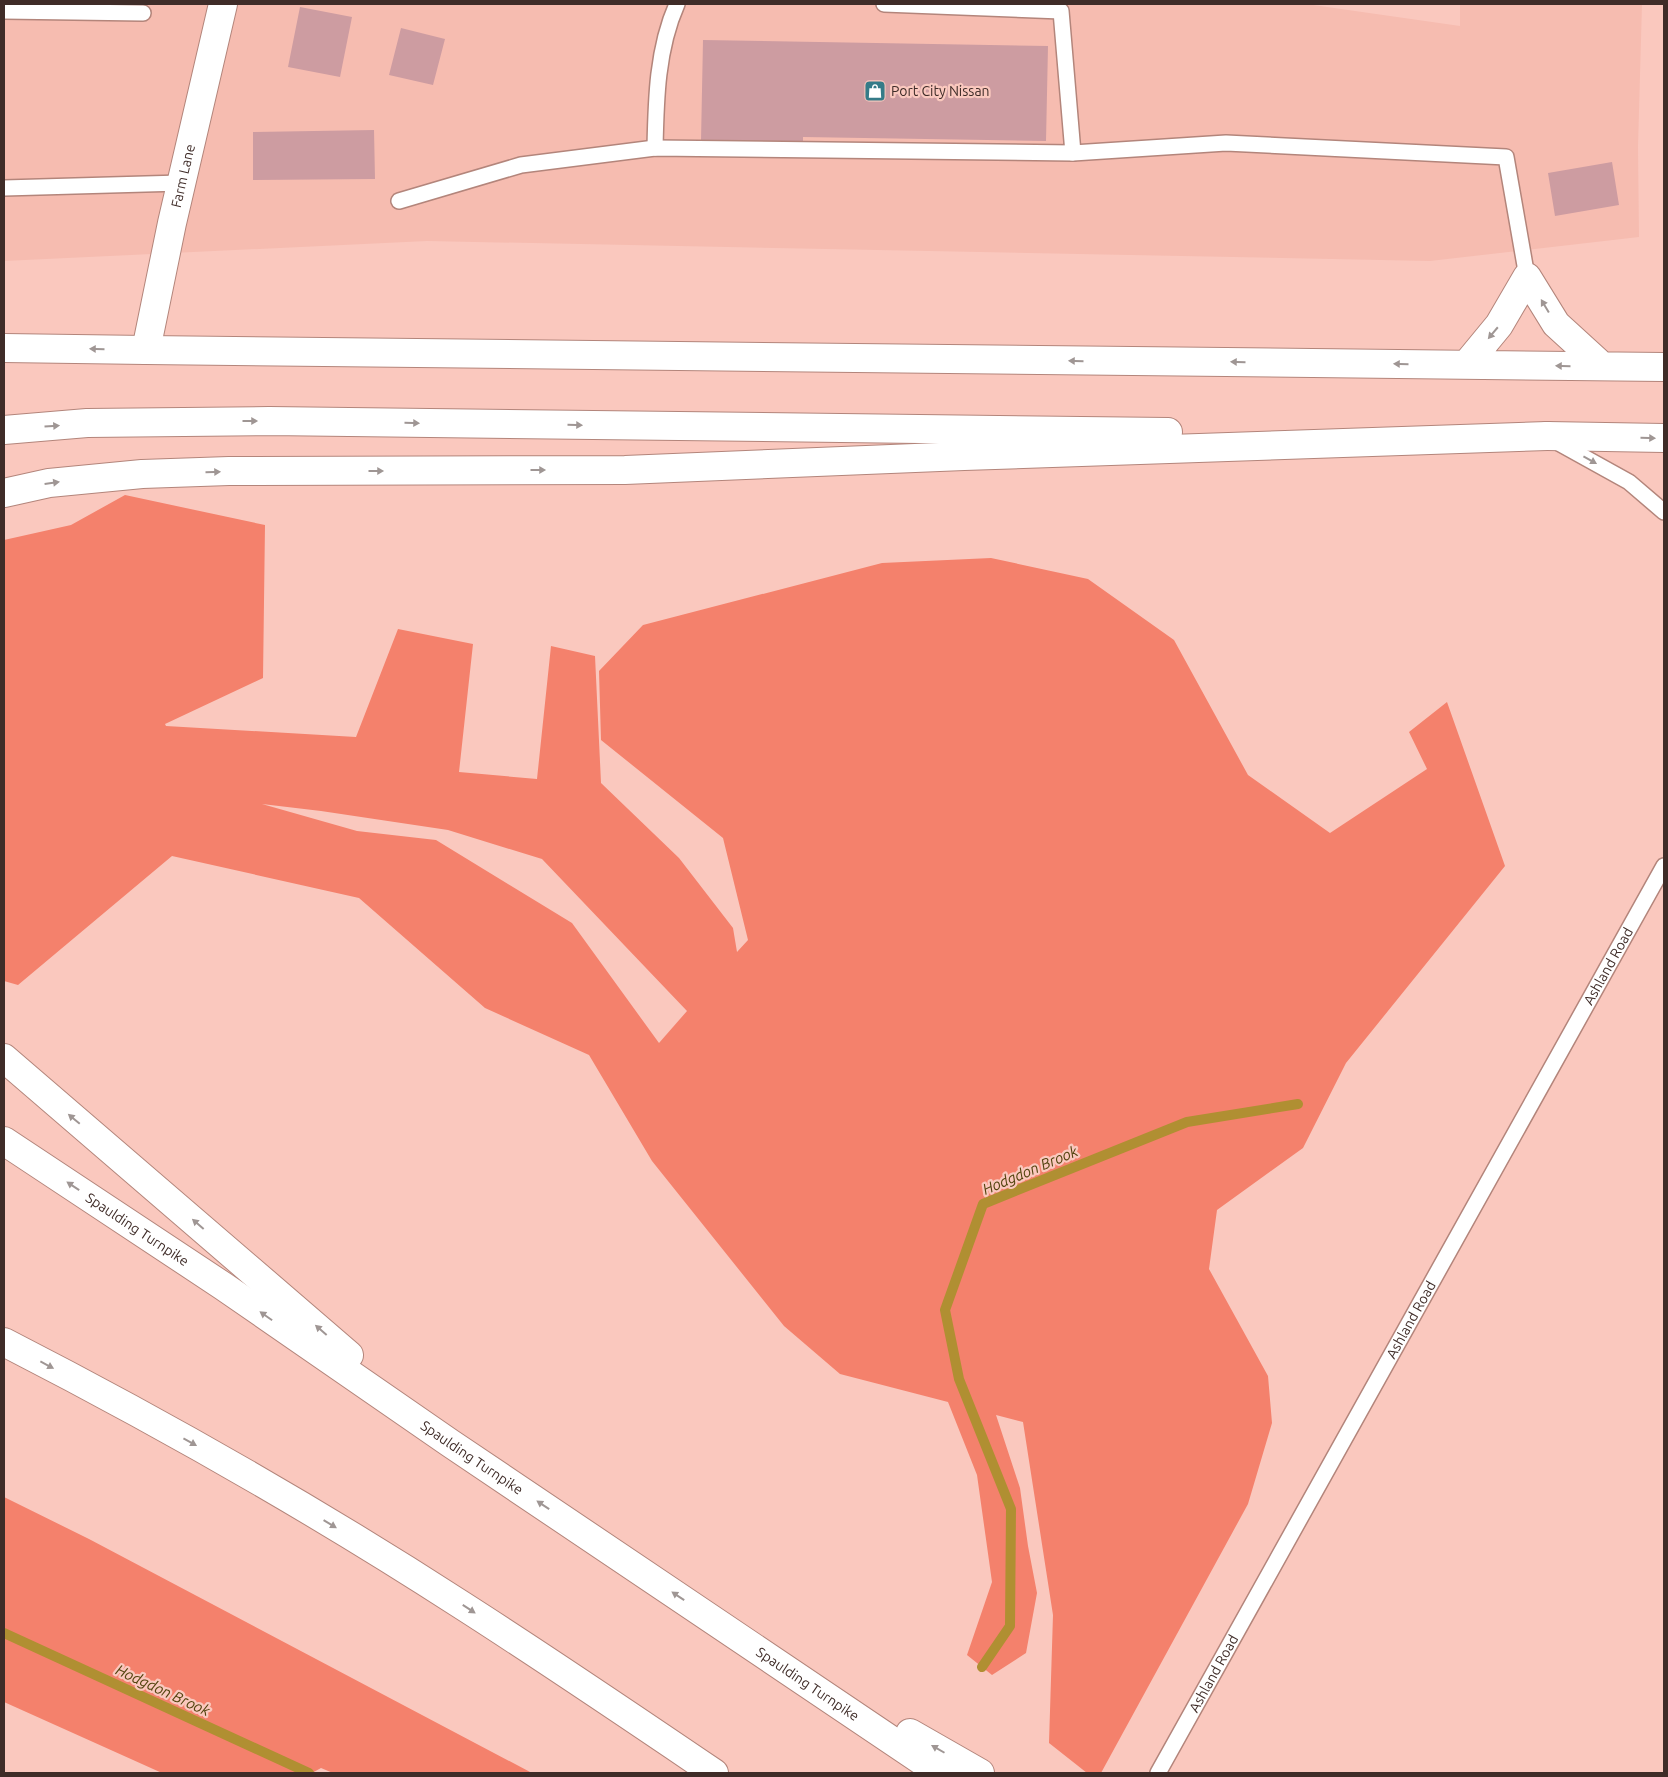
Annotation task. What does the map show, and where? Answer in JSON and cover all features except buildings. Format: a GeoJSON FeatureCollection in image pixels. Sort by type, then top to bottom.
{"type":"FeatureCollection","features":[{"type":"Feature","properties":{"kind":"main road","name":"Farm Lane"},"geometry":{"type":"LineString","coordinates":[[146,350],[181,182],[223,4]]}},
{"type":"Feature","properties":{"kind":"main road"},"geometry":{"type":"LineString","coordinates":[[1466,365],[1499,325],[1527,277],[1556,324],[1602,366]]}},
{"type":"Feature","properties":{"kind":"main road"},"geometry":{"type":"LineString","coordinates":[[4,348],[1664,367]]}},
{"type":"Feature","properties":{"kind":"main road"},"geometry":{"type":"LineString","coordinates":[[4,430],[87,423],[269,421],[1664,438]]}},
{"type":"Feature","properties":{"kind":"main road"},"geometry":{"type":"LineString","coordinates":[[4,493],[49,483],[161,473],[229,471],[625,470],[1547,436]]}},
{"type":"Feature","properties":{"kind":"main road"},"geometry":{"type":"LineString","coordinates":[[4,1058],[191,1217],[450,1443]]}},
{"type":"Feature","properties":{"kind":"main road","name":"Spaulding Turnpike"},"geometry":{"type":"LineString","coordinates":[[4,1140],[223,1286],[450,1443],[940,1773]]}},
{"type":"Feature","properties":{"kind":"main road"},"geometry":{"type":"LineString","coordinates":[[4,1342],[142,1416],[355,1538],[538,1654],[714,1773]]}},
{"type":"Feature","properties":{"kind":"main road"},"geometry":{"type":"LineString","coordinates":[[718,1624],[980,1773]]}},
{"type":"Feature","properties":{"kind":"lane"},"geometry":{"type":"LineString","coordinates":[[655,148],[656,87],[668,24],[677,4]]}},
{"type":"Feature","properties":{"kind":"lane"},"geometry":{"type":"LineString","coordinates":[[884,4],[1061,11],[1073,153]]}},
{"type":"Feature","properties":{"kind":"lane"},"geometry":{"type":"LineString","coordinates":[[4,11],[143,12]]}},
{"type":"Feature","properties":{"kind":"lane"},"geometry":{"type":"LineString","coordinates":[[399,201],[521,165],[655,148],[1073,153],[1226,143],[1506,158],[1527,277]]}},
{"type":"Feature","properties":{"kind":"lane"},"geometry":{"type":"LineString","coordinates":[[4,188],[181,182]]}},
{"type":"Feature","properties":{"kind":"lane"},"geometry":{"type":"LineString","coordinates":[[1547,436],[1629,482],[1664,512]]}},
{"type":"Feature","properties":{"kind":"lane","name":"Ashland Road"},"geometry":{"type":"LineString","coordinates":[[1158,1773],[1664,866]]}},
{"type":"Feature","properties":{"kind":"shaded area"},"geometry":{"type":"Polygon","coordinates":[[[4,4],[1306,4],[1460,26],[1460,4],[1642,4],[1638,147],[1639,237],[1430,261],[427,241],[4,261],[4,4]]]}},
{"type":"Feature","properties":{"kind":"shaded area"},"geometry":{"type":"Polygon","coordinates":[[[125,495],[265,525],[263,678],[165,724],[166,726],[356,737],[398,629],[473,644],[459,772],[537,779],[551,646],[595,656],[601,783],[679,858],[733,928],[737,952],[748,940],[723,838],[601,740],[599,671],[643,625],[882,563],[991,558],[1088,579],[1174,640],[1248,775],[1330,833],[1427,769],[1409,732],[1447,702],[1505,866],[1346,1063],[1303,1148],[1217,1210],[1209,1269],[1268,1376],[1272,1423],[1248,1504],[1101,1773],[1087,1773],[1049,1743],[1053,1615],[1023,1422],[996,1415],[1020,1488],[1037,1593],[1026,1653],[992,1675],[967,1655],[992,1582],[977,1475],[948,1402],[840,1374],[784,1326],[652,1161],[589,1055],[485,1008],[359,898],[172,856],[18,985],[4,981],[4,540],[71,525],[125,495]],[[262,804],[357,831],[436,840],[572,923],[659,1043],[687,1011],[542,859],[448,830],[262,804]]]}},
{"type":"Feature","properties":{"kind":"shaded area"},"geometry":{"type":"Polygon","coordinates":[[[4,1497],[89,1539],[532,1773],[333,1773],[321,1768],[312,1773],[162,1773],[4,1702],[4,1497]]]}},
{"type":"Feature","properties":{"kind":"waterway","name":"Hodgdon Brook"},"geometry":{"type":"LineString","coordinates":[[982,1667],[1010,1626],[1011,1509],[959,1379],[945,1310],[983,1204],[1187,1122],[1298,1104]]}},
{"type":"Feature","properties":{"kind":"waterway","name":"Hodgdon Brook"},"geometry":{"type":"LineString","coordinates":[[4,1633],[309,1773]]}},
{"type":"Feature","properties":{"kind":"place","name":"Port City Nissan"},"geometry":{"type":"Point","coordinates":[875,91]}}]}
